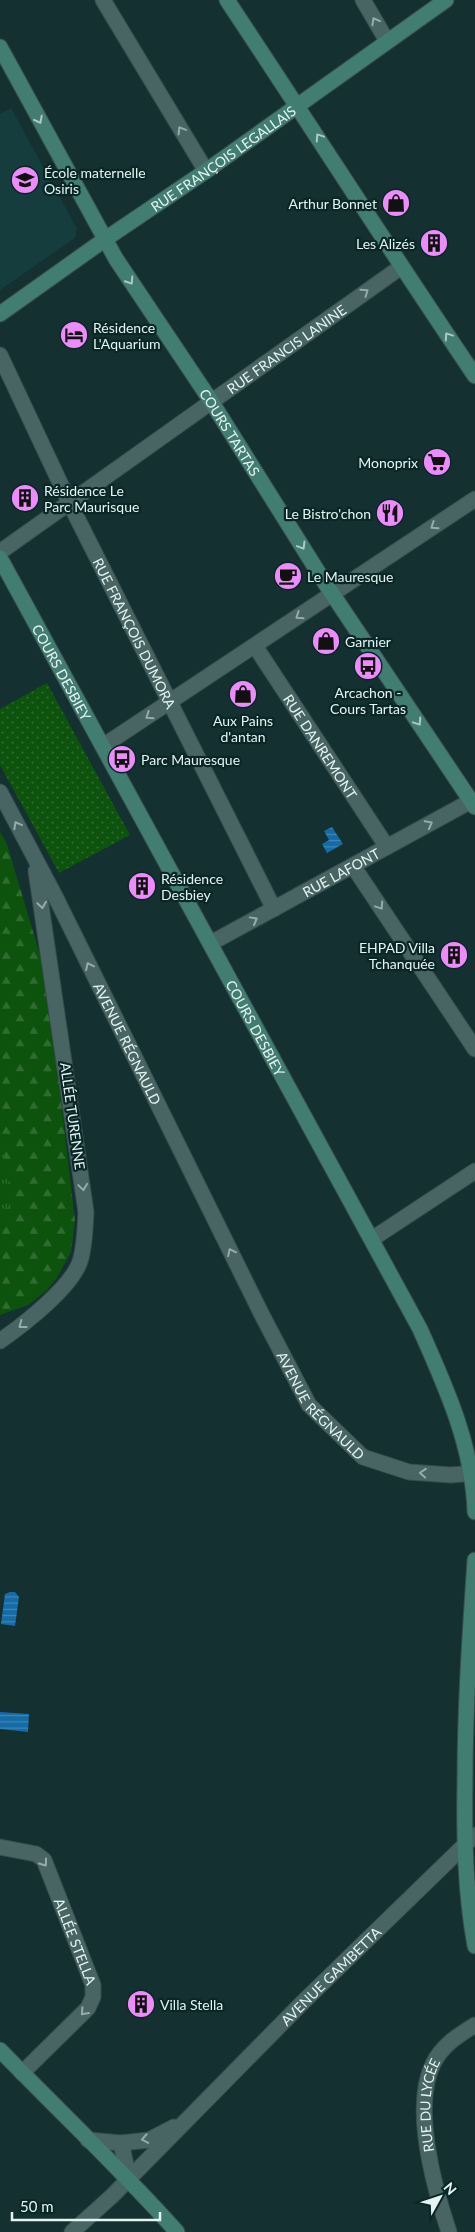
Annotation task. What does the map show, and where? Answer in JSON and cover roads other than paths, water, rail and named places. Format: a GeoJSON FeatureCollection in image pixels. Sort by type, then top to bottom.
{"type":"FeatureCollection","features":[{"type":"Feature","properties":{"kind":"street"},"geometry":{"type":"LineString","coordinates":[[103,0],[206,171]]}},
{"type":"Feature","properties":{"kind":"street"},"geometry":{"type":"LineString","coordinates":[[227,0],[401,267],[475,376]]}},
{"type":"Feature","properties":{"kind":"street"},"geometry":{"type":"LineString","coordinates":[[363,0],[387,41]]}},
{"type":"Feature","properties":{"kind":"street","name":"RUE FRANÇOIS LEGALLAIS"},"geometry":{"type":"LineString","coordinates":[[0,314],[206,171],[446,0]]}},
{"type":"Feature","properties":{"kind":"street","name":"COURS TARTAS"},"geometry":{"type":"LineString","coordinates":[[0,48],[104,240],[210,401],[332,594],[473,804]]}},
{"type":"Feature","properties":{"kind":"street","name":"RUE FRANCIS LANINE"},"geometry":{"type":"LineString","coordinates":[[0,552],[401,267]]}},
{"type":"Feature","properties":{"kind":"street","name":"RUE FRANÇOIS DUMORA"},"geometry":{"type":"LineString","coordinates":[[0,355],[70,504],[274,908]]}},
{"type":"Feature","properties":{"kind":"street"},"geometry":{"type":"LineString","coordinates":[[103,746],[475,499]]}},
{"type":"Feature","properties":{"kind":"street","name":"COURS DESBIEY"},"geometry":{"type":"LineString","coordinates":[[0,558],[420,1329],[450,1396],[473,1473],[475,1512]]}},
{"type":"Feature","properties":{"kind":"street","name":"RUE DANREMONT"},"geometry":{"type":"LineString","coordinates":[[255,646],[387,847]]}},
{"type":"Feature","properties":{"kind":"street","name":"AVENUE RÉGNAULD"},"geometry":{"type":"LineString","coordinates":[[0,792],[309,1405],[363,1457],[409,1472],[451,1475],[473,1473]]}},
{"type":"Feature","properties":{"kind":"street","name":"RUE LAFONT"},"geometry":{"type":"LineString","coordinates":[[211,943],[387,847],[473,804]]}},
{"type":"Feature","properties":{"kind":"street","name":"ALLÉE TURENNE"},"geometry":{"type":"LineString","coordinates":[[0,1341],[26,1323],[71,1278],[81,1260],[86,1212],[34,857]]}},
{"type":"Feature","properties":{"kind":"street"},"geometry":{"type":"LineString","coordinates":[[353,866],[475,1048]]}},
{"type":"Feature","properties":{"kind":"street"},"geometry":{"type":"LineString","coordinates":[[372,1239],[475,1172]]}},
{"type":"Feature","properties":{"kind":"street"},"geometry":{"type":"LineString","coordinates":[[475,1560],[466,1685],[470,1840],[468,1908],[475,1946]]}},
{"type":"Feature","properties":{"kind":"street","name":"AVENUE GAMBETTA"},"geometry":{"type":"LineString","coordinates":[[72,2232],[189,2120],[303,2002],[470,1840]]}},
{"type":"Feature","properties":{"kind":"street","name":"ALLÉE STELLA"},"geometry":{"type":"LineString","coordinates":[[0,1846],[36,1854],[44,1860],[93,1985],[94,1997],[88,2008],[22,2073]]}},
{"type":"Feature","properties":{"kind":"street","name":"RUE DU LYCÉE"},"geometry":{"type":"LineString","coordinates":[[449,2232],[442,2210],[424,2126],[424,2090],[434,2062],[451,2040],[475,2025]]}},
{"type":"Feature","properties":{"kind":"street"},"geometry":{"type":"LineString","coordinates":[[0,2050],[88,2140],[129,2178],[178,2232]]}},
{"type":"Feature","properties":{"kind":"street","name":"AVENUE GAMBETTA"},"geometry":{"type":"LineString","coordinates":[[88,2140],[121,2143],[149,2140],[189,2120]]}},
{"type":"Feature","properties":{"kind":"street"},"geometry":{"type":"LineString","coordinates":[[121,2143],[129,2178]]}},
{"type":"Feature","properties":{"kind":"water"},"geometry":{"type":"Polygon","coordinates":[[[332,827],[343,844],[327,853],[322,844],[329,840],[324,831],[332,827]]]}},
{"type":"Feature","properties":{"kind":"water"},"geometry":{"type":"Polygon","coordinates":[[[15,1592],[19,1597],[15,1626],[1,1624],[5,1594],[15,1592]]]}},
{"type":"Feature","properties":{"kind":"water"},"geometry":{"type":"Polygon","coordinates":[[[0,1712],[29,1714],[28,1732],[0,1729],[0,1712]]]}},
{"type":"Feature","properties":{"kind":"place","name":"École maternelle Osiris"},"geometry":{"type":"Point","coordinates":[25,180]}},
{"type":"Feature","properties":{"kind":"place","name":"Arthur Bonnet"},"geometry":{"type":"Point","coordinates":[396,203]}},
{"type":"Feature","properties":{"kind":"place","name":"Les Alizés"},"geometry":{"type":"Point","coordinates":[434,243]}},
{"type":"Feature","properties":{"kind":"place","name":"Résidence L'Aquarium"},"geometry":{"type":"Point","coordinates":[74,335]}},
{"type":"Feature","properties":{"kind":"place","name":"Monoprix"},"geometry":{"type":"Point","coordinates":[437,462]}},
{"type":"Feature","properties":{"kind":"place","name":"Résidence Le Parc Maurisque"},"geometry":{"type":"Point","coordinates":[25,498]}},
{"type":"Feature","properties":{"kind":"place","name":"Le Bistro'chon"},"geometry":{"type":"Point","coordinates":[390,513]}},
{"type":"Feature","properties":{"kind":"place","name":"Le Mauresque"},"geometry":{"type":"Point","coordinates":[288,576]}},
{"type":"Feature","properties":{"kind":"place","name":"Garnier"},"geometry":{"type":"Point","coordinates":[326,641]}},
{"type":"Feature","properties":{"kind":"place","name":"Arcachon - Cours Tartas"},"geometry":{"type":"Point","coordinates":[368,666]}},
{"type":"Feature","properties":{"kind":"place","name":"Aux Pains d'antan"},"geometry":{"type":"Point","coordinates":[243,694]}},
{"type":"Feature","properties":{"kind":"place","name":"Parc Mauresque"},"geometry":{"type":"Point","coordinates":[122,759]}},
{"type":"Feature","properties":{"kind":"place","name":"Résidence Desbiey"},"geometry":{"type":"Point","coordinates":[142,886]}},
{"type":"Feature","properties":{"kind":"place","name":"EHPAD Villa Tchanquée"},"geometry":{"type":"Point","coordinates":[454,955]}},
{"type":"Feature","properties":{"kind":"place","name":"Villa Stella"},"geometry":{"type":"Point","coordinates":[141,2004]}}]}
